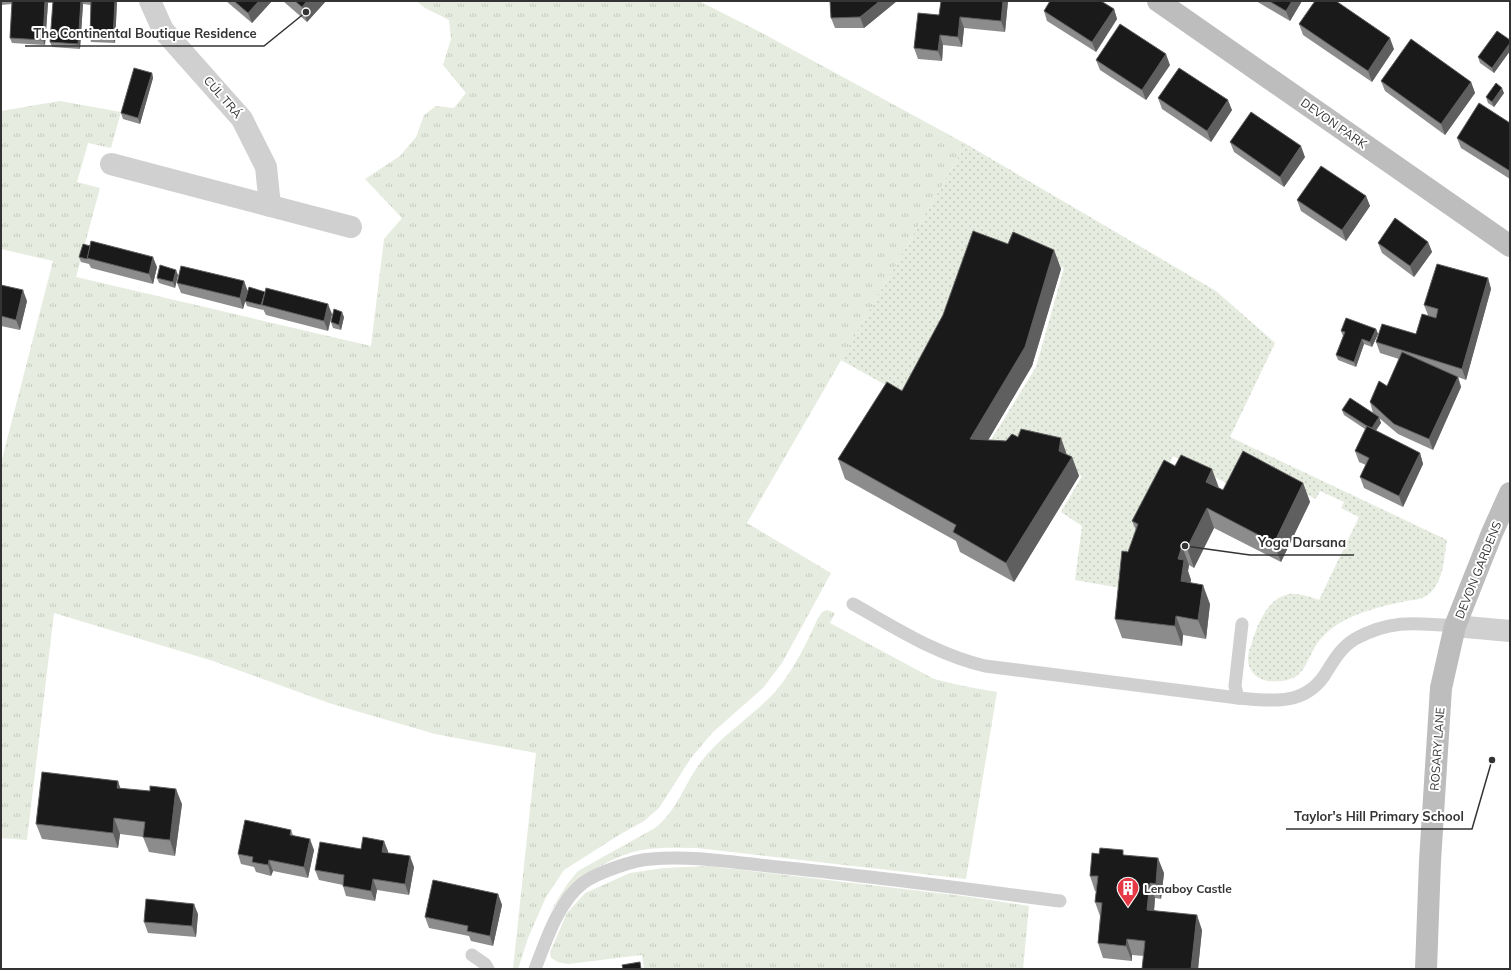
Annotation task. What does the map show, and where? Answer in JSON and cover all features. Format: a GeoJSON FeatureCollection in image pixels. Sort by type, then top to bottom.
{"type":"FeatureCollection","features":[{"type":"Feature","properties":{"kind":"street","name":"CÚL TRÁ"},"geometry":{"type":"LineString","coordinates":[[150,1],[162,30],[242,119],[266,167],[270,206]]}},
{"type":"Feature","properties":{"kind":"street","name":"DEVON PARK"},"geometry":{"type":"LineString","coordinates":[[1158,1],[1510,246]]}},
{"type":"Feature","properties":{"kind":"street"},"geometry":{"type":"LineString","coordinates":[[110,164],[351,227]]}},
{"type":"Feature","properties":{"kind":"street","name":"DEVON GARDENS"},"geometry":{"type":"LineString","coordinates":[[1455,626],[1492,533],[1510,493]]}},
{"type":"Feature","properties":{"kind":"street"},"geometry":{"type":"LineString","coordinates":[[1455,626],[1510,630]]}},
{"type":"Feature","properties":{"kind":"street","name":"ROSARY LANE"},"geometry":{"type":"LineString","coordinates":[[1426,969],[1430,861],[1441,695],[1455,626]]}},
{"type":"Feature","properties":{"kind":"lane"},"geometry":{"type":"LineString","coordinates":[[853,604],[938,650],[963,660],[985,666],[1238,698],[1274,701],[1296,697],[1313,689],[1324,676],[1337,654],[1354,639],[1378,628],[1401,623],[1455,626]]}},
{"type":"Feature","properties":{"kind":"lane"},"geometry":{"type":"LineString","coordinates":[[1238,698],[1235,686],[1242,624]]}},
{"type":"Feature","properties":{"kind":"lane"},"geometry":{"type":"LineString","coordinates":[[535,969],[551,928],[567,899],[583,883],[603,872],[650,859],[683,858],[807,870],[1060,901]]}},
{"type":"Feature","properties":{"kind":"lane"},"geometry":{"type":"LineString","coordinates":[[472,955],[485,964],[488,969]]}},
{"type":"Feature","properties":{"kind":"green space"},"geometry":{"type":"Polygon","coordinates":[[[416,1],[699,1],[762,33],[966,144],[747,523],[831,573],[782,663],[763,688],[712,733],[691,758],[659,808],[644,821],[564,870],[546,897],[528,938],[518,969],[513,969],[536,753],[435,734],[329,703],[213,661],[54,613],[27,840],[1,838],[1,463],[53,261],[1,249],[1,111],[60,101],[121,112],[111,148],[88,143],[77,182],[100,188],[76,277],[371,346],[384,239],[402,218],[365,179],[400,156],[416,137],[424,115],[436,106],[454,108],[466,93],[443,65],[451,39],[449,20],[425,8],[416,1]]]}},
{"type":"Feature","properties":{"kind":"green space"},"geometry":{"type":"Polygon","coordinates":[[[966,144],[1216,291],[1275,343],[1230,437],[1447,540],[1441,575],[1435,588],[1427,596],[1420,599],[1376,608],[1357,614],[1341,622],[1322,637],[1301,672],[1296,676],[1282,681],[1268,681],[1260,679],[1250,668],[1248,657],[1254,635],[1264,613],[1275,601],[1289,594],[1319,600],[1359,517],[1341,508],[1344,502],[1320,491],[1316,499],[1249,466],[1236,488],[1173,456],[1135,536],[1121,588],[1075,580],[1082,526],[1061,512],[1082,476],[991,440],[1036,367],[1064,268],[1018,249],[908,407],[891,388],[841,360],[966,144]]]}},
{"type":"Feature","properties":{"kind":"green space"},"geometry":{"type":"Polygon","coordinates":[[[827,610],[835,613],[830,623],[934,679],[997,692],[966,879],[697,848],[656,848],[620,856],[587,874],[568,889],[548,915],[568,883],[578,871],[655,828],[663,821],[675,806],[694,771],[708,753],[757,710],[782,684],[799,656],[818,618],[822,612],[827,610]]]}},
{"type":"Feature","properties":{"kind":"green space"},"geometry":{"type":"Polygon","coordinates":[[[708,866],[963,896],[1029,906],[1023,969],[644,969],[642,955],[568,964],[558,962],[551,958],[550,952],[567,913],[585,893],[630,873],[664,868],[708,866]]]}},
{"type":"Feature","properties":{"kind":"building"},"geometry":{"type":"Polygon","coordinates":[[[12,1],[45,1],[43,40],[10,38],[12,1]]]}},
{"type":"Feature","properties":{"kind":"building"},"geometry":{"type":"Polygon","coordinates":[[[53,1],[81,1],[78,44],[50,42],[53,1]]]}},
{"type":"Feature","properties":{"kind":"building"},"geometry":{"type":"Polygon","coordinates":[[[91,1],[115,1],[113,38],[90,37],[91,1]]]}},
{"type":"Feature","properties":{"kind":"building"},"geometry":{"type":"Polygon","coordinates":[[[234,1],[259,1],[248,13],[234,1]]]}},
{"type":"Feature","properties":{"kind":"building"},"geometry":{"type":"Polygon","coordinates":[[[295,1],[307,1],[302,7],[295,1]]]}},
{"type":"Feature","properties":{"kind":"building"},"geometry":{"type":"Polygon","coordinates":[[[830,1],[880,1],[860,17],[831,18],[830,1]]]}},
{"type":"Feature","properties":{"kind":"building"},"geometry":{"type":"Polygon","coordinates":[[[941,1],[1003,1],[1001,21],[960,17],[958,37],[940,35],[938,51],[914,48],[918,13],[939,15],[941,1]]]}},
{"type":"Feature","properties":{"kind":"building"},"geometry":{"type":"Polygon","coordinates":[[[1050,1],[1101,1],[1114,9],[1092,42],[1044,11],[1050,1]]]}},
{"type":"Feature","properties":{"kind":"building"},"geometry":{"type":"Polygon","coordinates":[[[1269,1],[1292,1],[1286,11],[1269,1]]]}},
{"type":"Feature","properties":{"kind":"building"},"geometry":{"type":"Polygon","coordinates":[[[1315,1],[1336,1],[1390,38],[1368,71],[1299,24],[1315,1]]]}},
{"type":"Feature","properties":{"kind":"building"},"geometry":{"type":"Polygon","coordinates":[[[1120,24],[1166,54],[1142,90],[1096,60],[1120,24]]]}},
{"type":"Feature","properties":{"kind":"building"},"geometry":{"type":"Polygon","coordinates":[[[1497,31],[1510,40],[1510,43],[1492,68],[1478,57],[1497,31]]]}},
{"type":"Feature","properties":{"kind":"building"},"geometry":{"type":"Polygon","coordinates":[[[1411,39],[1471,82],[1441,124],[1381,81],[1411,39]]]}},
{"type":"Feature","properties":{"kind":"building"},"geometry":{"type":"Polygon","coordinates":[[[134,68],[152,73],[138,118],[121,113],[134,68]]]}},
{"type":"Feature","properties":{"kind":"building"},"geometry":{"type":"Polygon","coordinates":[[[1179,68],[1228,100],[1207,131],[1158,98],[1179,68]]]}},
{"type":"Feature","properties":{"kind":"building"},"geometry":{"type":"Polygon","coordinates":[[[1496,83],[1502,88],[1492,102],[1486,97],[1496,83]]]}},
{"type":"Feature","properties":{"kind":"building"},"geometry":{"type":"Polygon","coordinates":[[[1479,103],[1510,123],[1510,171],[1457,138],[1479,103]]]}},
{"type":"Feature","properties":{"kind":"building"},"geometry":{"type":"Polygon","coordinates":[[[1251,112],[1301,146],[1280,177],[1230,142],[1251,112]]]}},
{"type":"Feature","properties":{"kind":"building"},"geometry":{"type":"Polygon","coordinates":[[[1321,166],[1366,196],[1342,230],[1297,200],[1321,166]]]}},
{"type":"Feature","properties":{"kind":"building"},"geometry":{"type":"Polygon","coordinates":[[[1395,218],[1428,242],[1410,266],[1378,243],[1395,218]]]}},
{"type":"Feature","properties":{"kind":"building"},"geometry":{"type":"Polygon","coordinates":[[[973,231],[1008,244],[1013,232],[1054,250],[1025,347],[970,439],[1006,441],[1012,434],[1018,437],[1021,429],[1061,438],[1059,451],[1072,457],[1006,563],[953,532],[956,525],[838,459],[887,382],[902,391],[943,315],[973,231]]]}},
{"type":"Feature","properties":{"kind":"building"},"geometry":{"type":"Polygon","coordinates":[[[91,241],[153,257],[149,274],[87,258],[91,241]]]}},
{"type":"Feature","properties":{"kind":"building"},"geometry":{"type":"Polygon","coordinates":[[[83,244],[90,246],[87,259],[79,257],[83,244]]]}},
{"type":"Feature","properties":{"kind":"building"},"geometry":{"type":"Polygon","coordinates":[[[1437,264],[1488,278],[1462,369],[1376,342],[1382,324],[1416,334],[1422,314],[1436,318],[1438,309],[1424,305],[1437,264]]]}},
{"type":"Feature","properties":{"kind":"building"},"geometry":{"type":"Polygon","coordinates":[[[160,265],[176,270],[173,282],[157,278],[160,265]]]}},
{"type":"Feature","properties":{"kind":"building"},"geometry":{"type":"Polygon","coordinates":[[[181,266],[244,281],[240,298],[177,283],[181,266]]]}},
{"type":"Feature","properties":{"kind":"building"},"geometry":{"type":"Polygon","coordinates":[[[1,285],[23,290],[16,320],[1,316],[1,285]]]}},
{"type":"Feature","properties":{"kind":"building"},"geometry":{"type":"Polygon","coordinates":[[[249,287],[265,292],[261,305],[245,301],[249,287]]]}},
{"type":"Feature","properties":{"kind":"building"},"geometry":{"type":"Polygon","coordinates":[[[266,288],[328,304],[324,321],[262,305],[266,288]]]}},
{"type":"Feature","properties":{"kind":"building"},"geometry":{"type":"Polygon","coordinates":[[[334,309],[342,312],[339,325],[331,322],[334,309]]]}},
{"type":"Feature","properties":{"kind":"building"},"geometry":{"type":"Polygon","coordinates":[[[1346,318],[1376,329],[1370,342],[1362,339],[1354,362],[1336,355],[1345,332],[1341,331],[1346,318]]]}},
{"type":"Feature","properties":{"kind":"building"},"geometry":{"type":"Polygon","coordinates":[[[1402,352],[1458,377],[1429,439],[1394,424],[1370,402],[1379,381],[1387,386],[1402,352]]]}},
{"type":"Feature","properties":{"kind":"building"},"geometry":{"type":"Polygon","coordinates":[[[1350,398],[1379,417],[1372,428],[1342,410],[1350,398]]]}},
{"type":"Feature","properties":{"kind":"building"},"geometry":{"type":"Polygon","coordinates":[[[1367,426],[1420,453],[1399,496],[1360,477],[1369,458],[1355,451],[1367,426]]]}},
{"type":"Feature","properties":{"kind":"building"},"geometry":{"type":"Polygon","coordinates":[[[1243,451],[1303,483],[1274,543],[1207,508],[1187,548],[1182,546],[1178,559],[1184,560],[1181,581],[1203,585],[1198,620],[1176,616],[1175,626],[1115,619],[1122,551],[1128,552],[1138,524],[1132,521],[1164,460],[1175,466],[1181,455],[1212,469],[1206,482],[1223,490],[1243,451]]]}},
{"type":"Feature","properties":{"kind":"building"},"geometry":{"type":"Polygon","coordinates":[[[42,772],[118,781],[117,788],[150,791],[150,786],[176,789],[170,840],[143,837],[145,822],[114,818],[113,833],[36,824],[42,772]]]}},
{"type":"Feature","properties":{"kind":"building"},"geometry":{"type":"Polygon","coordinates":[[[245,820],[291,830],[290,835],[310,839],[304,867],[269,860],[268,865],[252,862],[253,857],[238,854],[245,820]]]}},
{"type":"Feature","properties":{"kind":"building"},"geometry":{"type":"Polygon","coordinates":[[[363,837],[384,841],[382,852],[410,856],[405,884],[373,879],[371,891],[343,886],[344,875],[315,870],[320,842],[361,849],[363,837]]]}},
{"type":"Feature","properties":{"kind":"building","name":"Lenaboy Castle"},"geometry":{"type":"Polygon","coordinates":[[[1100,848],[1123,850],[1123,855],[1158,858],[1156,884],[1150,883],[1147,910],[1197,915],[1191,969],[1142,969],[1145,941],[1127,939],[1126,946],[1098,943],[1102,903],[1095,902],[1098,876],[1090,876],[1092,853],[1099,854],[1100,848]]]}},
{"type":"Feature","properties":{"kind":"building"},"geometry":{"type":"Polygon","coordinates":[[[433,880],[498,894],[490,936],[467,931],[468,926],[425,917],[433,880]]]}},
{"type":"Feature","properties":{"kind":"building"},"geometry":{"type":"Polygon","coordinates":[[[146,899],[194,904],[192,926],[144,922],[146,899]]]}},
{"type":"Feature","properties":{"kind":"building"},"geometry":{"type":"Polygon","coordinates":[[[640,962],[641,969],[623,969],[622,965],[640,962]]]}},
{"type":"Feature","properties":{"kind":"place","name":"The Continental Boutique Residence"},"geometry":{"type":"Point","coordinates":[306,12]}},
{"type":"Feature","properties":{"kind":"place","name":"Yoga Darsana"},"geometry":{"type":"Point","coordinates":[1185,546]}},
{"type":"Feature","properties":{"kind":"place","name":"Taylor's Hill Primary School"},"geometry":{"type":"Point","coordinates":[1492,760]}},
{"type":"Feature","properties":{"kind":"place","name":"Lenaboy Castle"},"geometry":{"type":"Point","coordinates":[1128,908]}}]}
